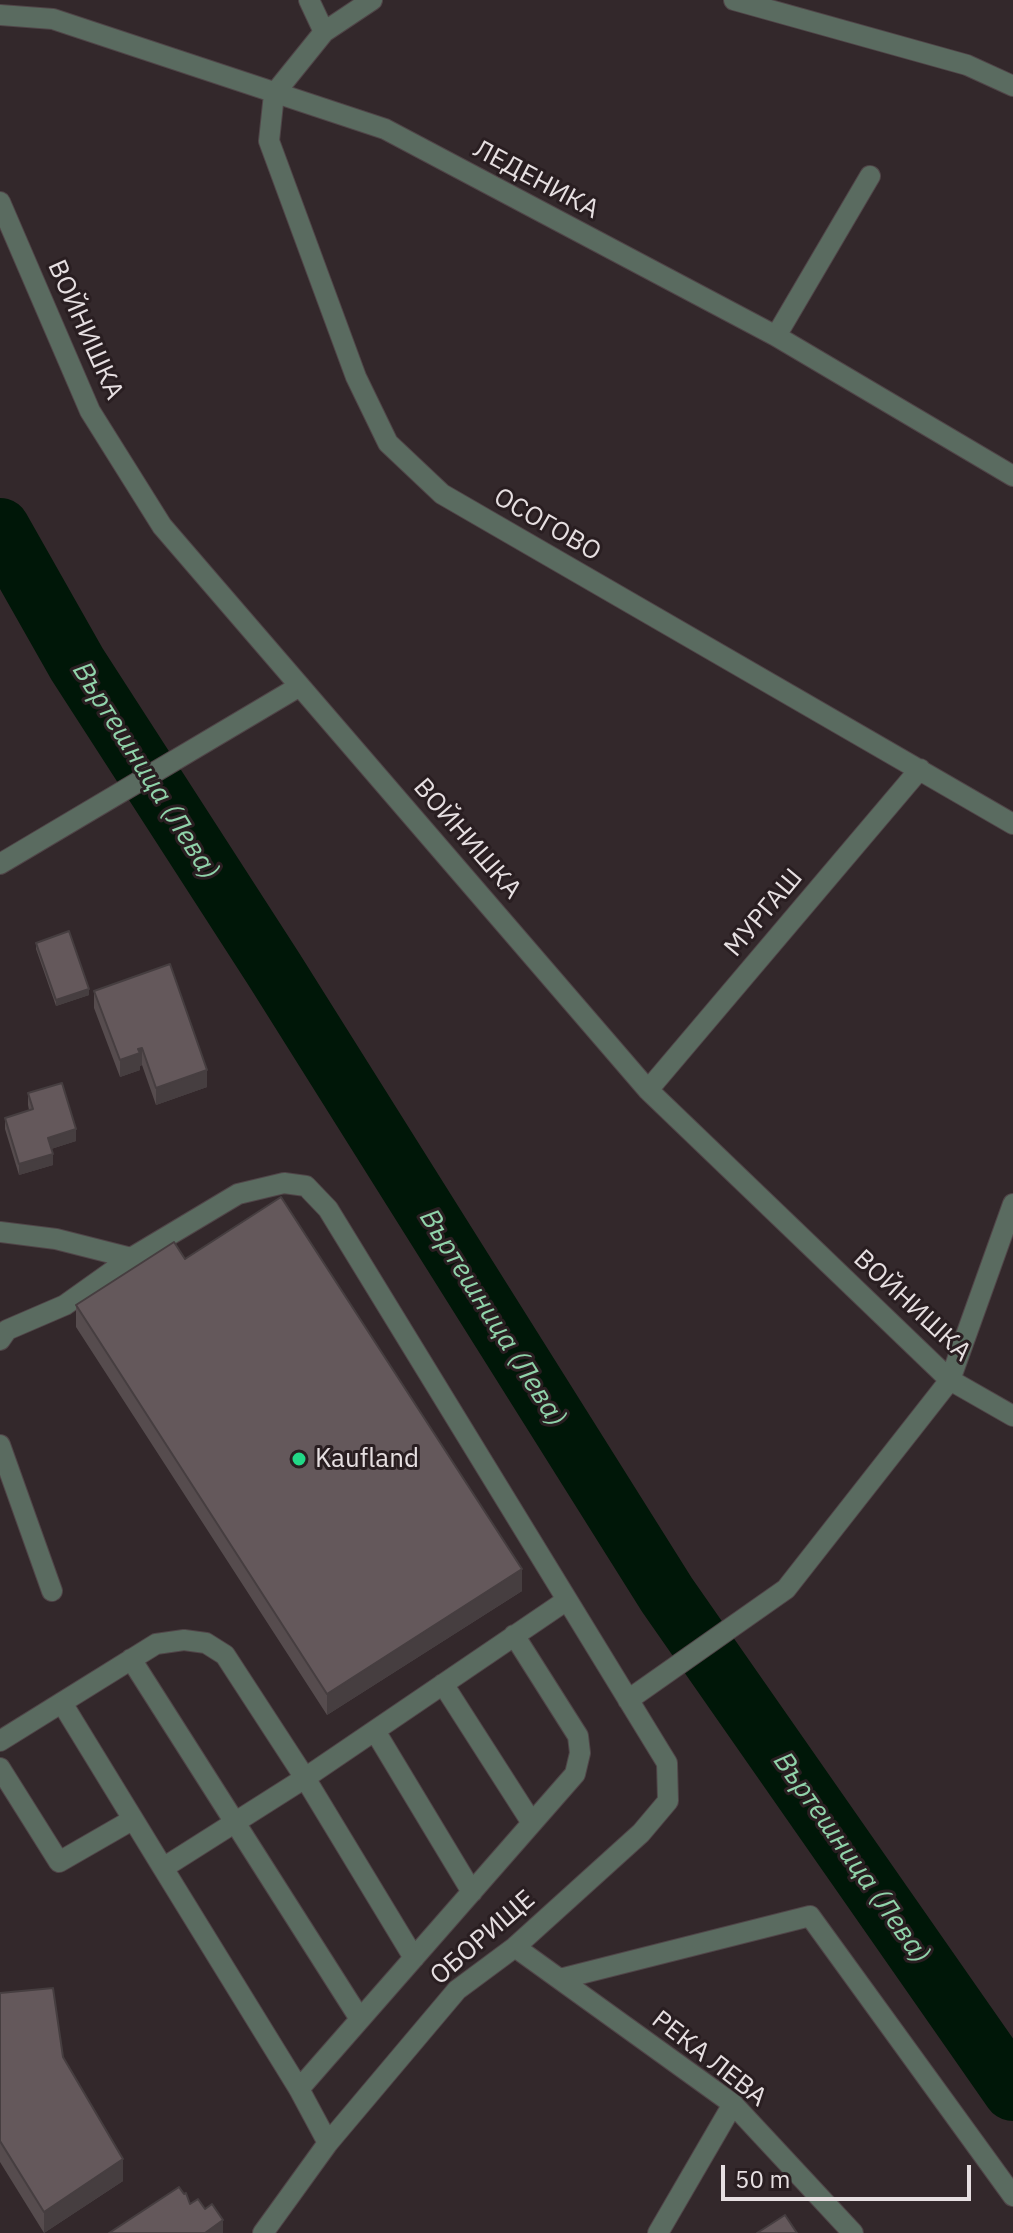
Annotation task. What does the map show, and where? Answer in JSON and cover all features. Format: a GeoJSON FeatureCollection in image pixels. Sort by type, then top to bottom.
{"type":"FeatureCollection","features":[{"type":"Feature","properties":{"kind":"street"},"geometry":{"type":"LineString","coordinates":[[309,0],[324,32]]}},
{"type":"Feature","properties":{"kind":"street"},"geometry":{"type":"LineString","coordinates":[[274,94],[324,32],[372,0]]}},
{"type":"Feature","properties":{"kind":"street"},"geometry":{"type":"LineString","coordinates":[[734,0],[967,65],[1013,86]]}},
{"type":"Feature","properties":{"kind":"street","name":"ЛЕДЕНИКА"},"geometry":{"type":"LineString","coordinates":[[0,15],[49,9],[274,94],[385,129],[776,336],[1013,476]]}},
{"type":"Feature","properties":{"kind":"street","name":"ОСОГОВО"},"geometry":{"type":"LineString","coordinates":[[274,94],[269,141],[356,377],[388,443],[442,494],[1013,824]]}},
{"type":"Feature","properties":{"kind":"street"},"geometry":{"type":"LineString","coordinates":[[776,336],[870,176]]}},
{"type":"Feature","properties":{"kind":"street","name":"ВОЙНИШКА"},"geometry":{"type":"LineString","coordinates":[[0,202],[90,411],[162,526],[648,1090],[950,1380],[1013,1416]]}},
{"type":"Feature","properties":{"kind":"street"},"geometry":{"type":"LineString","coordinates":[[0,864],[300,686]]}},
{"type":"Feature","properties":{"kind":"street","name":"МУРГАШ"},"geometry":{"type":"LineString","coordinates":[[648,1090],[920,769]]}},
{"type":"Feature","properties":{"kind":"street"},"geometry":{"type":"LineString","coordinates":[[0,1340],[7,1330],[65,1305],[131,1258],[238,1194],[284,1183],[306,1186],[328,1209],[628,1700],[786,1589],[950,1380],[1013,1204]]}},
{"type":"Feature","properties":{"kind":"street"},"geometry":{"type":"LineString","coordinates":[[0,1232],[56,1239],[131,1258]]}},
{"type":"Feature","properties":{"kind":"street"},"geometry":{"type":"LineString","coordinates":[[0,1445],[52,1591]]}},
{"type":"Feature","properties":{"kind":"street"},"geometry":{"type":"LineString","coordinates":[[163,1868],[305,1778],[567,1600]]}},
{"type":"Feature","properties":{"kind":"street"},"geometry":{"type":"LineString","coordinates":[[299,2089],[575,1774],[580,1753],[578,1736],[514,1635]]}},
{"type":"Feature","properties":{"kind":"street"},"geometry":{"type":"LineString","coordinates":[[0,1741],[156,1644],[184,1640],[206,1643],[225,1655],[305,1778],[414,1958]]}},
{"type":"Feature","properties":{"kind":"street"},"geometry":{"type":"LineString","coordinates":[[131,1659],[360,2019]]}},
{"type":"Feature","properties":{"kind":"street"},"geometry":{"type":"LineString","coordinates":[[443,1684],[532,1823]]}},
{"type":"Feature","properties":{"kind":"street","name":"ОБОРИЩЕ"},"geometry":{"type":"LineString","coordinates":[[263,2233],[328,2143],[457,1990],[515,1947],[641,1833],[668,1801],[667,1763],[628,1700]]}},
{"type":"Feature","properties":{"kind":"street"},"geometry":{"type":"LineString","coordinates":[[62,1703],[299,2089],[328,2143]]}},
{"type":"Feature","properties":{"kind":"street"},"geometry":{"type":"LineString","coordinates":[[375,1731],[472,1892]]}},
{"type":"Feature","properties":{"kind":"street"},"geometry":{"type":"LineString","coordinates":[[0,1768],[59,1862],[132,1820]]}},
{"type":"Feature","properties":{"kind":"street"},"geometry":{"type":"LineString","coordinates":[[560,1979],[810,1916],[1013,2196]]}},
{"type":"Feature","properties":{"kind":"street","name":"РЕКА ЛЕВА"},"geometry":{"type":"LineString","coordinates":[[515,1947],[733,2104],[853,2233]]}},
{"type":"Feature","properties":{"kind":"street"},"geometry":{"type":"LineString","coordinates":[[658,2233],[733,2104]]}},
{"type":"Feature","properties":{"kind":"building"},"geometry":{"type":"Polygon","coordinates":[[[69,931],[89,989],[56,1000],[36,943],[69,931]]]}},
{"type":"Feature","properties":{"kind":"building"},"geometry":{"type":"Polygon","coordinates":[[[170,964],[207,1070],[156,1088],[142,1048],[138,1049],[140,1053],[120,1060],[94,991],[170,964]]]}},
{"type":"Feature","properties":{"kind":"building"},"geometry":{"type":"Polygon","coordinates":[[[62,1083],[76,1129],[48,1138],[53,1154],[19,1164],[5,1118],[33,1109],[28,1093],[62,1083]]]}},
{"type":"Feature","properties":{"kind":"building","name":"Kaufland"},"geometry":{"type":"Polygon","coordinates":[[[281,1197],[522,1569],[327,1694],[76,1305],[174,1242],[185,1259],[281,1197]]]}},
{"type":"Feature","properties":{"kind":"building"},"geometry":{"type":"Polygon","coordinates":[[[53,1988],[63,2057],[123,2159],[44,2212],[0,2141],[0,1993],[53,1988]]]}},
{"type":"Feature","properties":{"kind":"building"},"geometry":{"type":"Polygon","coordinates":[[[179,2187],[186,2193],[190,2204],[198,2199],[205,2209],[212,2204],[223,2220],[205,2233],[109,2233],[179,2187]]]}},
{"type":"Feature","properties":{"kind":"building"},"geometry":{"type":"Polygon","coordinates":[[[785,2215],[797,2233],[757,2233],[785,2215]]]}},
{"type":"Feature","properties":{"kind":"waterway","name":"Въртешница (Лева)"},"geometry":{"type":"LineString","coordinates":[[0,528],[77,664],[275,971],[667,1595],[1013,2091]]}},
{"type":"Feature","properties":{"kind":"place","name":"Kaufland"},"geometry":{"type":"Point","coordinates":[299,1459]}}]}
